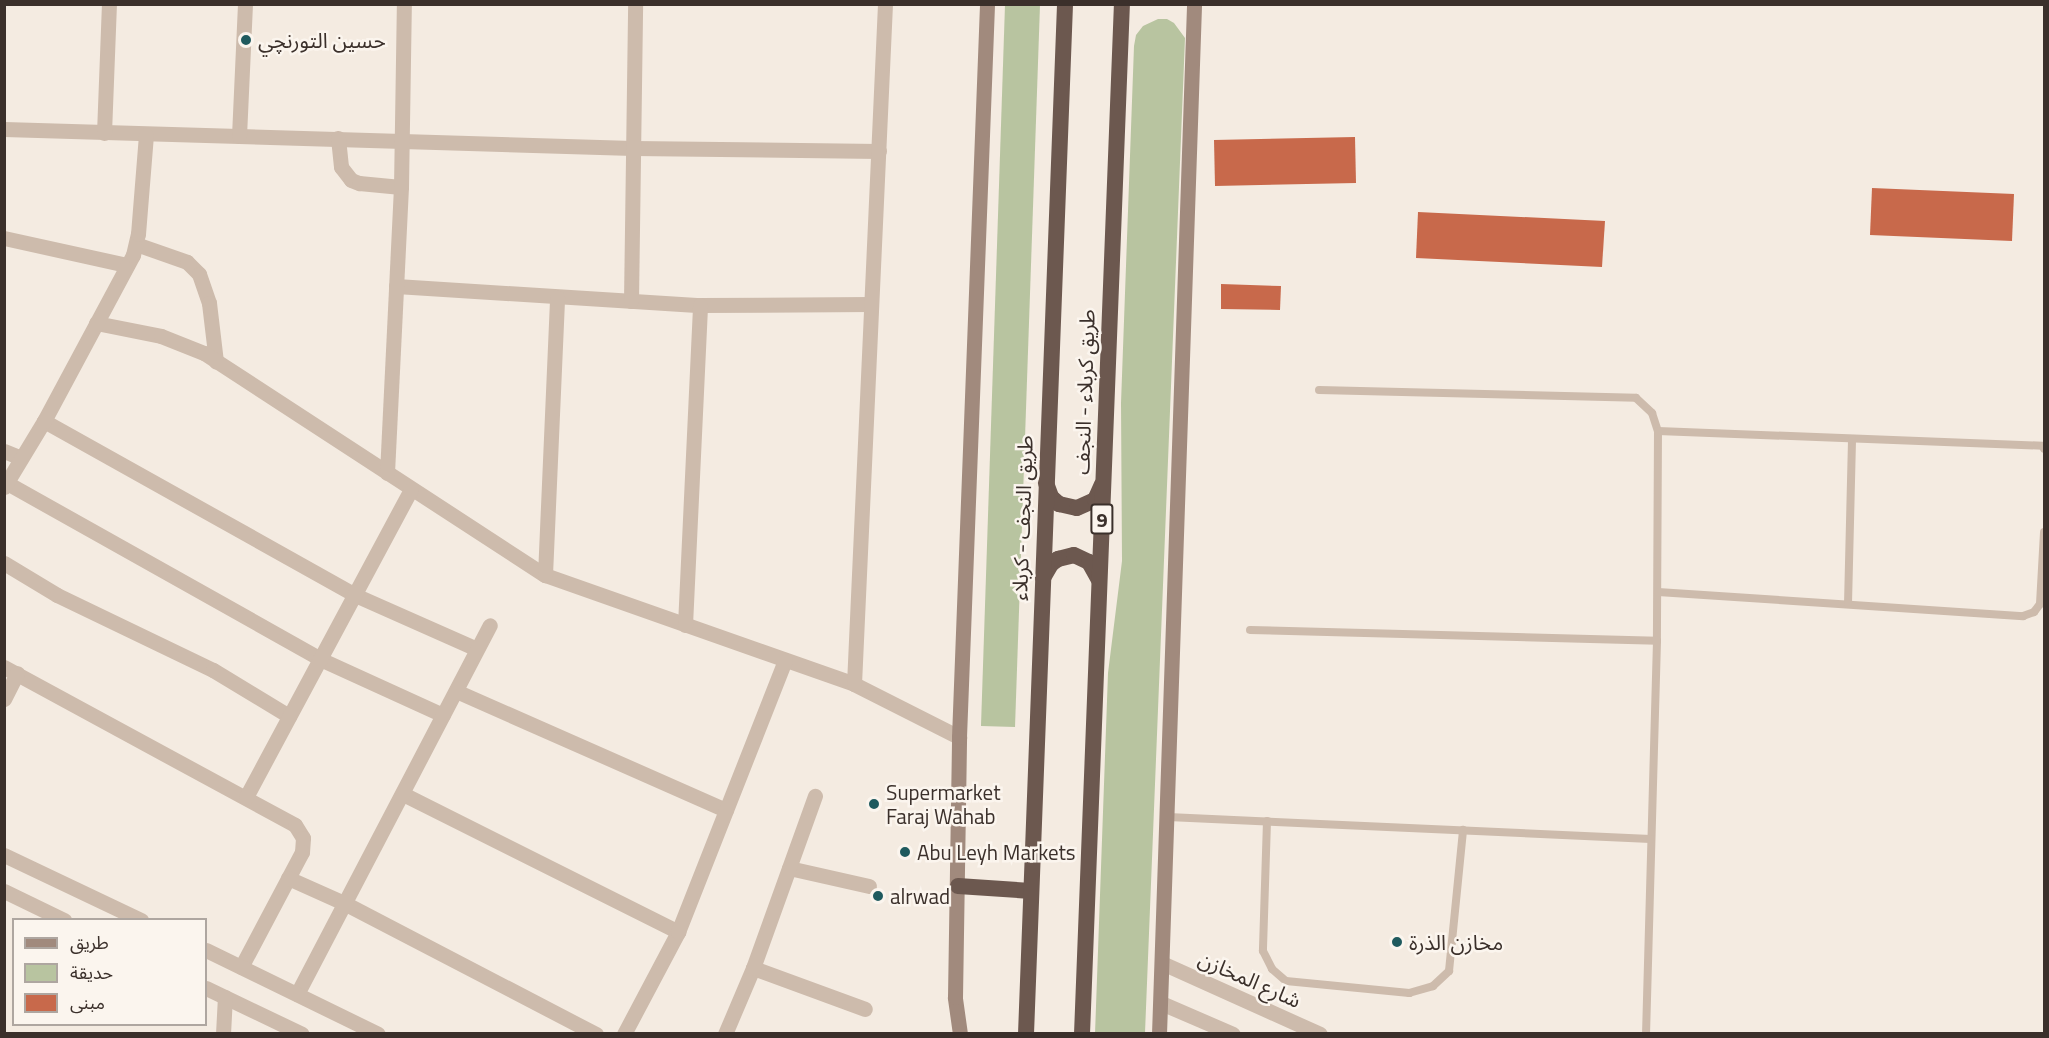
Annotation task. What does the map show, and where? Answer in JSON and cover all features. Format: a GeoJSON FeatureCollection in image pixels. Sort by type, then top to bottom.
{"type":"FeatureCollection","features":[{"type":"Feature","properties":{"kind":"highway","name":"طريق النجف - كربلاء"},"geometry":{"type":"LineString","coordinates":[[1026,1034],[1045,479],[1065,4]]}},
{"type":"Feature","properties":{"kind":"highway","name":"طريق كربلاء - النجف"},"geometry":{"type":"LineString","coordinates":[[1082,1034],[1122,4]]}},
{"type":"Feature","properties":{"kind":"highway"},"geometry":{"type":"LineString","coordinates":[[1045,479],[1051,497],[1068,508],[1087,506],[1095,500],[1102,482]]}},
{"type":"Feature","properties":{"kind":"highway"},"geometry":{"type":"LineString","coordinates":[[1043,578],[1051,564],[1058,559],[1074,555],[1089,562],[1099,576],[1100,584]]}},
{"type":"Feature","properties":{"kind":"highway"},"geometry":{"type":"LineString","coordinates":[[958,886],[1031,891]]}},
{"type":"Feature","properties":{"kind":"main road"},"geometry":{"type":"LineString","coordinates":[[960,1034],[955,997],[959,737],[987,4]]}},
{"type":"Feature","properties":{"kind":"main road"},"geometry":{"type":"LineString","coordinates":[[1160,1034],[1194,4]]}},
{"type":"Feature","properties":{"kind":"street"},"geometry":{"type":"LineString","coordinates":[[104,133],[110,4]]}},
{"type":"Feature","properties":{"kind":"street"},"geometry":{"type":"LineString","coordinates":[[239,136],[245,4]]}},
{"type":"Feature","properties":{"kind":"street"},"geometry":{"type":"LineString","coordinates":[[387,473],[401,187],[404,4]]}},
{"type":"Feature","properties":{"kind":"street"},"geometry":{"type":"LineString","coordinates":[[631,302],[635,4]]}},
{"type":"Feature","properties":{"kind":"street"},"geometry":{"type":"LineString","coordinates":[[854,684],[885,4]]}},
{"type":"Feature","properties":{"kind":"street"},"geometry":{"type":"LineString","coordinates":[[4,129],[146,135],[402,139],[633,148],[879,152]]}},
{"type":"Feature","properties":{"kind":"street"},"geometry":{"type":"LineString","coordinates":[[146,135],[136,244],[128,265],[44,421],[6,485],[320,658],[443,715]]}},
{"type":"Feature","properties":{"kind":"street"},"geometry":{"type":"LineString","coordinates":[[338,138],[341,167],[351,180],[358,183],[401,187]]}},
{"type":"Feature","properties":{"kind":"street"},"geometry":{"type":"LineString","coordinates":[[4,238],[128,265]]}},
{"type":"Feature","properties":{"kind":"street"},"geometry":{"type":"LineString","coordinates":[[136,244],[188,262],[199,273],[208,296],[216,362]]}},
{"type":"Feature","properties":{"kind":"street"},"geometry":{"type":"LineString","coordinates":[[396,286],[631,302],[871,304]]}},
{"type":"Feature","properties":{"kind":"street"},"geometry":{"type":"LineString","coordinates":[[545,575],[557,297]]}},
{"type":"Feature","properties":{"kind":"street"},"geometry":{"type":"LineString","coordinates":[[685,625],[700,304]]}},
{"type":"Feature","properties":{"kind":"street"},"geometry":{"type":"LineString","coordinates":[[96,323],[176,340],[216,362],[545,575],[854,684],[959,737]]}},
{"type":"Feature","properties":{"kind":"street"},"geometry":{"type":"LineString","coordinates":[[44,421],[355,595],[477,649]]}},
{"type":"Feature","properties":{"kind":"street"},"geometry":{"type":"LineString","coordinates":[[4,451],[21,458]]}},
{"type":"Feature","properties":{"kind":"street"},"geometry":{"type":"LineString","coordinates":[[246,797],[411,489]]}},
{"type":"Feature","properties":{"kind":"street"},"geometry":{"type":"LineString","coordinates":[[4,563],[57,595],[213,670],[290,716]]}},
{"type":"Feature","properties":{"kind":"street"},"geometry":{"type":"LineString","coordinates":[[297,994],[346,904],[490,624]]}},
{"type":"Feature","properties":{"kind":"street"},"geometry":{"type":"LineString","coordinates":[[624,1034],[678,932],[785,660]]}},
{"type":"Feature","properties":{"kind":"street"},"geometry":{"type":"LineString","coordinates":[[4,699],[11,670],[295,825],[303,838],[302,852],[241,967]]}},
{"type":"Feature","properties":{"kind":"street"},"geometry":{"type":"LineString","coordinates":[[456,691],[726,810]]}},
{"type":"Feature","properties":{"kind":"street"},"geometry":{"type":"LineString","coordinates":[[403,794],[678,932]]}},
{"type":"Feature","properties":{"kind":"street"},"geometry":{"type":"LineString","coordinates":[[725,1034],[753,968],[815,796]]}},
{"type":"Feature","properties":{"kind":"street"},"geometry":{"type":"LineString","coordinates":[[4,855],[137,918]]}},
{"type":"Feature","properties":{"kind":"street"},"geometry":{"type":"LineString","coordinates":[[789,868],[869,886]]}},
{"type":"Feature","properties":{"kind":"street"},"geometry":{"type":"LineString","coordinates":[[288,878],[346,904],[596,1034]]}},
{"type":"Feature","properties":{"kind":"street"},"geometry":{"type":"LineString","coordinates":[[4,891],[60,918]]}},
{"type":"Feature","properties":{"kind":"street"},"geometry":{"type":"LineString","coordinates":[[207,950],[378,1034]]}},
{"type":"Feature","properties":{"kind":"street","name":"شارع المخازن"},"geometry":{"type":"LineString","coordinates":[[1162,963],[1295,1028],[1320,1034]]}},
{"type":"Feature","properties":{"kind":"street"},"geometry":{"type":"LineString","coordinates":[[753,968],[865,1009]]}},
{"type":"Feature","properties":{"kind":"street"},"geometry":{"type":"LineString","coordinates":[[207,988],[302,1034]]}},
{"type":"Feature","properties":{"kind":"street"},"geometry":{"type":"LineString","coordinates":[[223,1034],[225,997]]}},
{"type":"Feature","properties":{"kind":"street"},"geometry":{"type":"LineString","coordinates":[[1161,1003],[1233,1034]]}},
{"type":"Feature","properties":{"kind":"lane"},"geometry":{"type":"LineString","coordinates":[[1319,390],[1636,399],[1652,413],[1658,431],[1658,592],[1646,1034]]}},
{"type":"Feature","properties":{"kind":"lane"},"geometry":{"type":"LineString","coordinates":[[1658,431],[2043,446],[2044,449]]}},
{"type":"Feature","properties":{"kind":"lane"},"geometry":{"type":"LineString","coordinates":[[1848,604],[1852,439]]}},
{"type":"Feature","properties":{"kind":"lane"},"geometry":{"type":"LineString","coordinates":[[1658,592],[2023,616],[2034,612],[2040,604],[2044,532]]}},
{"type":"Feature","properties":{"kind":"lane"},"geometry":{"type":"LineString","coordinates":[[1250,630],[1657,641]]}},
{"type":"Feature","properties":{"kind":"lane"},"geometry":{"type":"LineString","coordinates":[[1168,817],[1650,839]]}},
{"type":"Feature","properties":{"kind":"lane"},"geometry":{"type":"LineString","coordinates":[[1267,821],[1263,951],[1272,969],[1286,981],[1408,993],[1433,986],[1449,971],[1463,830]]}},
{"type":"Feature","properties":{"kind":"green space"},"geometry":{"type":"Polygon","coordinates":[[[1005,5],[1040,5],[1015,727],[981,726],[1005,5]]]}},
{"type":"Feature","properties":{"kind":"green space"},"geometry":{"type":"Polygon","coordinates":[[[1158,19],[1167,19],[1174,23],[1185,38],[1145,1033],[1095,1034],[1108,673],[1122,561],[1121,403],[1134,46],[1136,35],[1143,26],[1158,19]]]}},
{"type":"Feature","properties":{"kind":"building"},"geometry":{"type":"Polygon","coordinates":[[[1355,137],[1356,183],[1215,186],[1214,140],[1355,137]]]}},
{"type":"Feature","properties":{"kind":"building"},"geometry":{"type":"Polygon","coordinates":[[[1872,188],[2014,194],[2012,241],[1870,235],[1872,188]]]}},
{"type":"Feature","properties":{"kind":"building"},"geometry":{"type":"Polygon","coordinates":[[[1418,212],[1605,221],[1602,267],[1416,258],[1418,212]]]}},
{"type":"Feature","properties":{"kind":"building"},"geometry":{"type":"Polygon","coordinates":[[[1221,284],[1281,286],[1280,310],[1221,309],[1221,284]]]}},
{"type":"Feature","properties":{"kind":"place","name":"حسين التورنچي"},"geometry":{"type":"Point","coordinates":[246,40]}},
{"type":"Feature","properties":{"kind":"place","name":"Supermarket Faraj Wahab"},"geometry":{"type":"Point","coordinates":[874,804]}},
{"type":"Feature","properties":{"kind":"place","name":"Abu Leyh Markets"},"geometry":{"type":"Point","coordinates":[905,852]}},
{"type":"Feature","properties":{"kind":"place","name":"alrwad"},"geometry":{"type":"Point","coordinates":[878,896]}},
{"type":"Feature","properties":{"kind":"place","name":"مخازن الذرة"},"geometry":{"type":"Point","coordinates":[1397,942]}}]}
